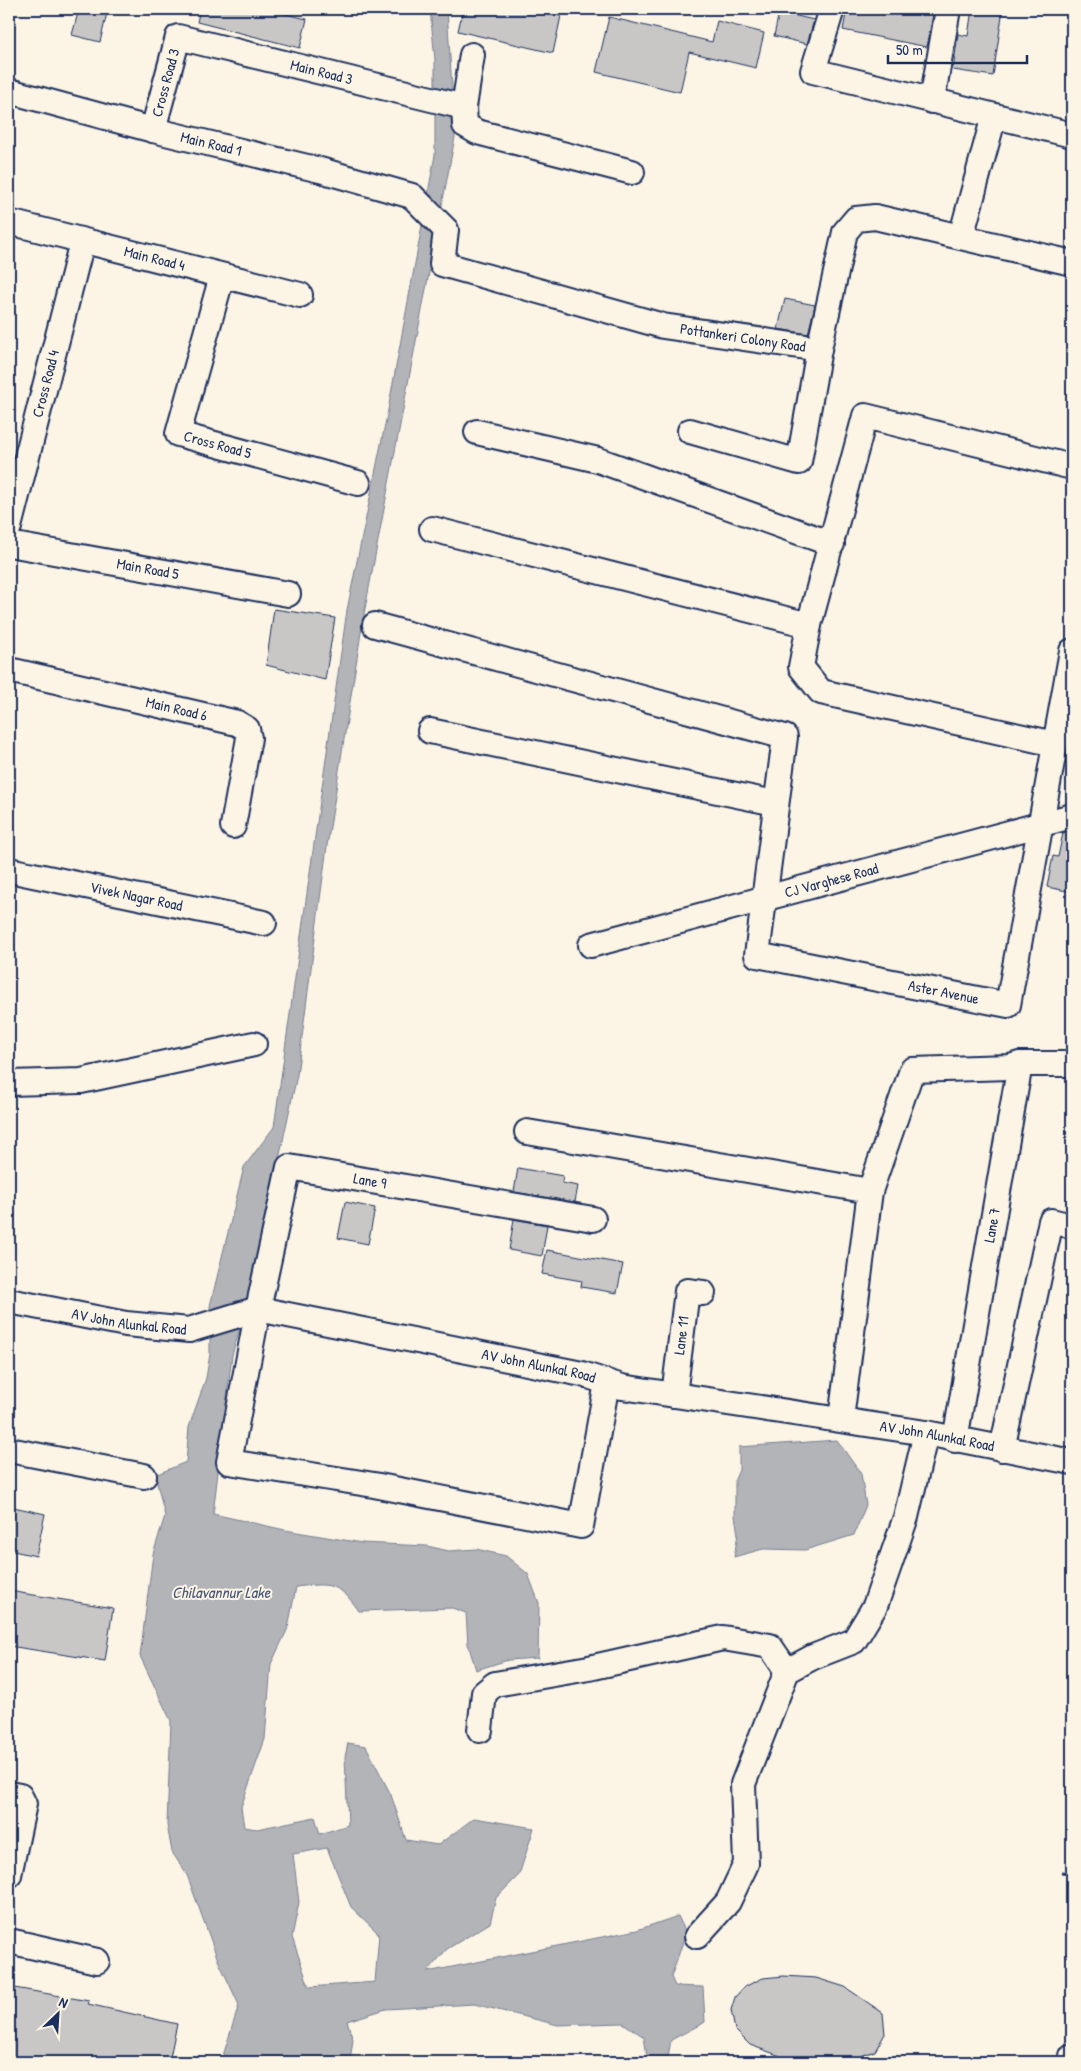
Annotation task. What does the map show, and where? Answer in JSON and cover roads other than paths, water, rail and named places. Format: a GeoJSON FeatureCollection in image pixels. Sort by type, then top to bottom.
{"type":"FeatureCollection","features":[{"type":"Feature","properties":{"kind":"street"},"geometry":{"type":"LineString","coordinates":[[832,9],[813,71],[1072,135]]}},
{"type":"Feature","properties":{"kind":"street"},"geometry":{"type":"LineString","coordinates":[[932,101],[948,9]]}},
{"type":"Feature","properties":{"kind":"street","name":"Main Road 3"},"geometry":{"type":"LineString","coordinates":[[178,37],[464,107]]}},
{"type":"Feature","properties":{"kind":"street","name":"Cross Road 3"},"geometry":{"type":"LineString","coordinates":[[153,130],[178,37]]}},
{"type":"Feature","properties":{"kind":"street"},"geometry":{"type":"LineString","coordinates":[[472,55],[464,107],[465,125],[477,132],[632,172]]}},
{"type":"Feature","properties":{"kind":"street","name":"Main Road 1"},"geometry":{"type":"LineString","coordinates":[[9,91],[153,130],[320,170],[412,196],[446,230]]}},
{"type":"Feature","properties":{"kind":"street"},"geometry":{"type":"LineString","coordinates":[[961,237],[994,116]]}},
{"type":"Feature","properties":{"kind":"street","name":"Pottankeri Colony Road"},"geometry":{"type":"LineString","coordinates":[[446,230],[442,264],[663,326],[819,349],[845,232],[856,219],[875,217],[1072,262]]}},
{"type":"Feature","properties":{"kind":"street","name":"Main Road 4"},"geometry":{"type":"LineString","coordinates":[[9,222],[82,242],[300,295]]}},
{"type":"Feature","properties":{"kind":"street","name":"Cross Road 4"},"geometry":{"type":"LineString","coordinates":[[9,527],[82,242]]}},
{"type":"Feature","properties":{"kind":"street","name":"Cross Road 5"},"geometry":{"type":"LineString","coordinates":[[222,276],[178,434],[358,483]]}},
{"type":"Feature","properties":{"kind":"street"},"geometry":{"type":"LineString","coordinates":[[690,432],[799,462],[819,349]]}},
{"type":"Feature","properties":{"kind":"street"},"geometry":{"type":"LineString","coordinates":[[1055,744],[821,692],[801,667],[809,625],[865,416],[1072,468]]}},
{"type":"Feature","properties":{"kind":"street"},"geometry":{"type":"LineString","coordinates":[[477,432],[598,460],[832,544]]}},
{"type":"Feature","properties":{"kind":"street"},"geometry":{"type":"LineString","coordinates":[[432,529],[809,625]]}},
{"type":"Feature","properties":{"kind":"street","name":"Main Road 5"},"geometry":{"type":"LineString","coordinates":[[9,544],[288,594]]}},
{"type":"Feature","properties":{"kind":"street"},"geometry":{"type":"LineString","coordinates":[[375,626],[785,737],[775,803],[765,897]]}},
{"type":"Feature","properties":{"kind":"street"},"geometry":{"type":"LineString","coordinates":[[1041,824],[1072,651]]}},
{"type":"Feature","properties":{"kind":"street","name":"Main Road 6"},"geometry":{"type":"LineString","coordinates":[[9,670],[237,723],[247,729],[249,738],[232,826]]}},
{"type":"Feature","properties":{"kind":"street"},"geometry":{"type":"LineString","coordinates":[[430,730],[775,803]]}},
{"type":"Feature","properties":{"kind":"street","name":"CJ Varghese Road"},"geometry":{"type":"LineString","coordinates":[[591,945],[1072,816]]}},
{"type":"Feature","properties":{"kind":"street","name":"Aster Avenue"},"geometry":{"type":"LineString","coordinates":[[765,897],[757,955],[1008,1005],[1041,824]]}},
{"type":"Feature","properties":{"kind":"street","name":"Vivek Nagar Road"},"geometry":{"type":"LineString","coordinates":[[9,870],[264,923]]}},
{"type":"Feature","properties":{"kind":"street"},"geometry":{"type":"LineString","coordinates":[[9,1083],[81,1081],[254,1044]]}},
{"type":"Feature","properties":{"kind":"street"},"geometry":{"type":"LineString","coordinates":[[870,1191],[912,1070],[1010,1067],[1020,1064],[1072,1064]]}},
{"type":"Feature","properties":{"kind":"street","name":"Lane 7"},"geometry":{"type":"LineString","coordinates":[[955,1440],[1020,1064]]}},
{"type":"Feature","properties":{"kind":"street"},"geometry":{"type":"LineString","coordinates":[[527,1132],[870,1191]]}},
{"type":"Feature","properties":{"kind":"street"},"geometry":{"type":"LineString","coordinates":[[841,1420],[870,1191],[876,1159]]}},
{"type":"Feature","properties":{"kind":"street","name":"Lane 9"},"geometry":{"type":"LineString","coordinates":[[258,1309],[289,1168],[593,1219]]}},
{"type":"Feature","properties":{"kind":"street"},"geometry":{"type":"LineString","coordinates":[[1002,1449],[1051,1221],[1072,1226]]}},
{"type":"Feature","properties":{"kind":"street","name":"Lane 11"},"geometry":{"type":"LineString","coordinates":[[674,1395],[687,1291],[702,1293]]}},
{"type":"Feature","properties":{"kind":"street","name":"AV John Alunkal Road"},"geometry":{"type":"LineString","coordinates":[[9,1301],[126,1324],[189,1330],[258,1309],[582,1374],[622,1388],[841,1420],[1072,1462]]}},
{"type":"Feature","properties":{"kind":"street"},"geometry":{"type":"LineString","coordinates":[[258,1309],[229,1462],[374,1485],[581,1526],[607,1383]]}},
{"type":"Feature","properties":{"kind":"street"},"geometry":{"type":"LineString","coordinates":[[697,1936],[728,1902],[746,1864],[743,1784],[787,1671],[813,1656],[854,1641],[871,1613],[890,1569],[906,1518],[926,1434]]}},
{"type":"Feature","properties":{"kind":"street"},"geometry":{"type":"LineString","coordinates":[[9,1450],[144,1476]]}},
{"type":"Feature","properties":{"kind":"street"},"geometry":{"type":"LineString","coordinates":[[480,1730],[484,1694],[495,1684],[589,1668],[723,1638],[770,1646],[787,1671]]}},
{"type":"Feature","properties":{"kind":"street"},"geometry":{"type":"LineString","coordinates":[[9,1794],[20,1796],[24,1804],[9,1875]]}},
{"type":"Feature","properties":{"kind":"street"},"geometry":{"type":"LineString","coordinates":[[9,1941],[98,1961]]}},
{"type":"Feature","properties":{"kind":"street"},"geometry":{"type":"LineString","coordinates":[[1071,2062],[1072,2056]]}},
{"type":"Feature","properties":{"kind":"water","name":"Chilavannur Lake"},"geometry":{"type":"Polygon","coordinates":[[[430,9],[447,9],[455,137],[364,614],[327,846],[297,1075],[250,1294],[232,1355],[213,1514],[285,1530],[362,1543],[427,1546],[449,1551],[476,1549],[506,1556],[528,1574],[539,1603],[538,1658],[508,1660],[476,1670],[468,1644],[466,1613],[452,1608],[359,1611],[345,1594],[332,1587],[317,1585],[296,1587],[288,1628],[271,1664],[265,1739],[241,1807],[244,1827],[257,1829],[315,1817],[320,1834],[348,1825],[345,1757],[348,1743],[366,1746],[391,1795],[406,1840],[438,1845],[474,1818],[534,1828],[519,1875],[496,1898],[490,1923],[447,1949],[427,1972],[637,1930],[678,1916],[686,1933],[671,1977],[675,1986],[703,1987],[705,2022],[671,2040],[667,2062],[648,2062],[644,2037],[623,2023],[558,2025],[474,2004],[386,2009],[347,2021],[353,2039],[350,2062],[221,2062],[239,2005],[218,1960],[187,1875],[172,1852],[167,1825],[171,1721],[140,1656],[153,1554],[165,1516],[155,1475],[186,1462],[189,1427],[206,1378],[210,1354],[210,1306],[244,1167],[274,1127],[347,610],[388,410],[435,155],[435,60],[430,9]],[[327,1848],[293,1854],[299,1902],[292,1937],[309,1987],[375,1982],[379,1934],[351,1907],[327,1848]]]}},
{"type":"Feature","properties":{"kind":"water"},"geometry":{"type":"Polygon","coordinates":[[[837,1440],[861,1474],[866,1505],[854,1535],[805,1550],[763,1549],[734,1557],[738,1534],[735,1516],[735,1479],[739,1470],[739,1447],[837,1440]]]}}]}
